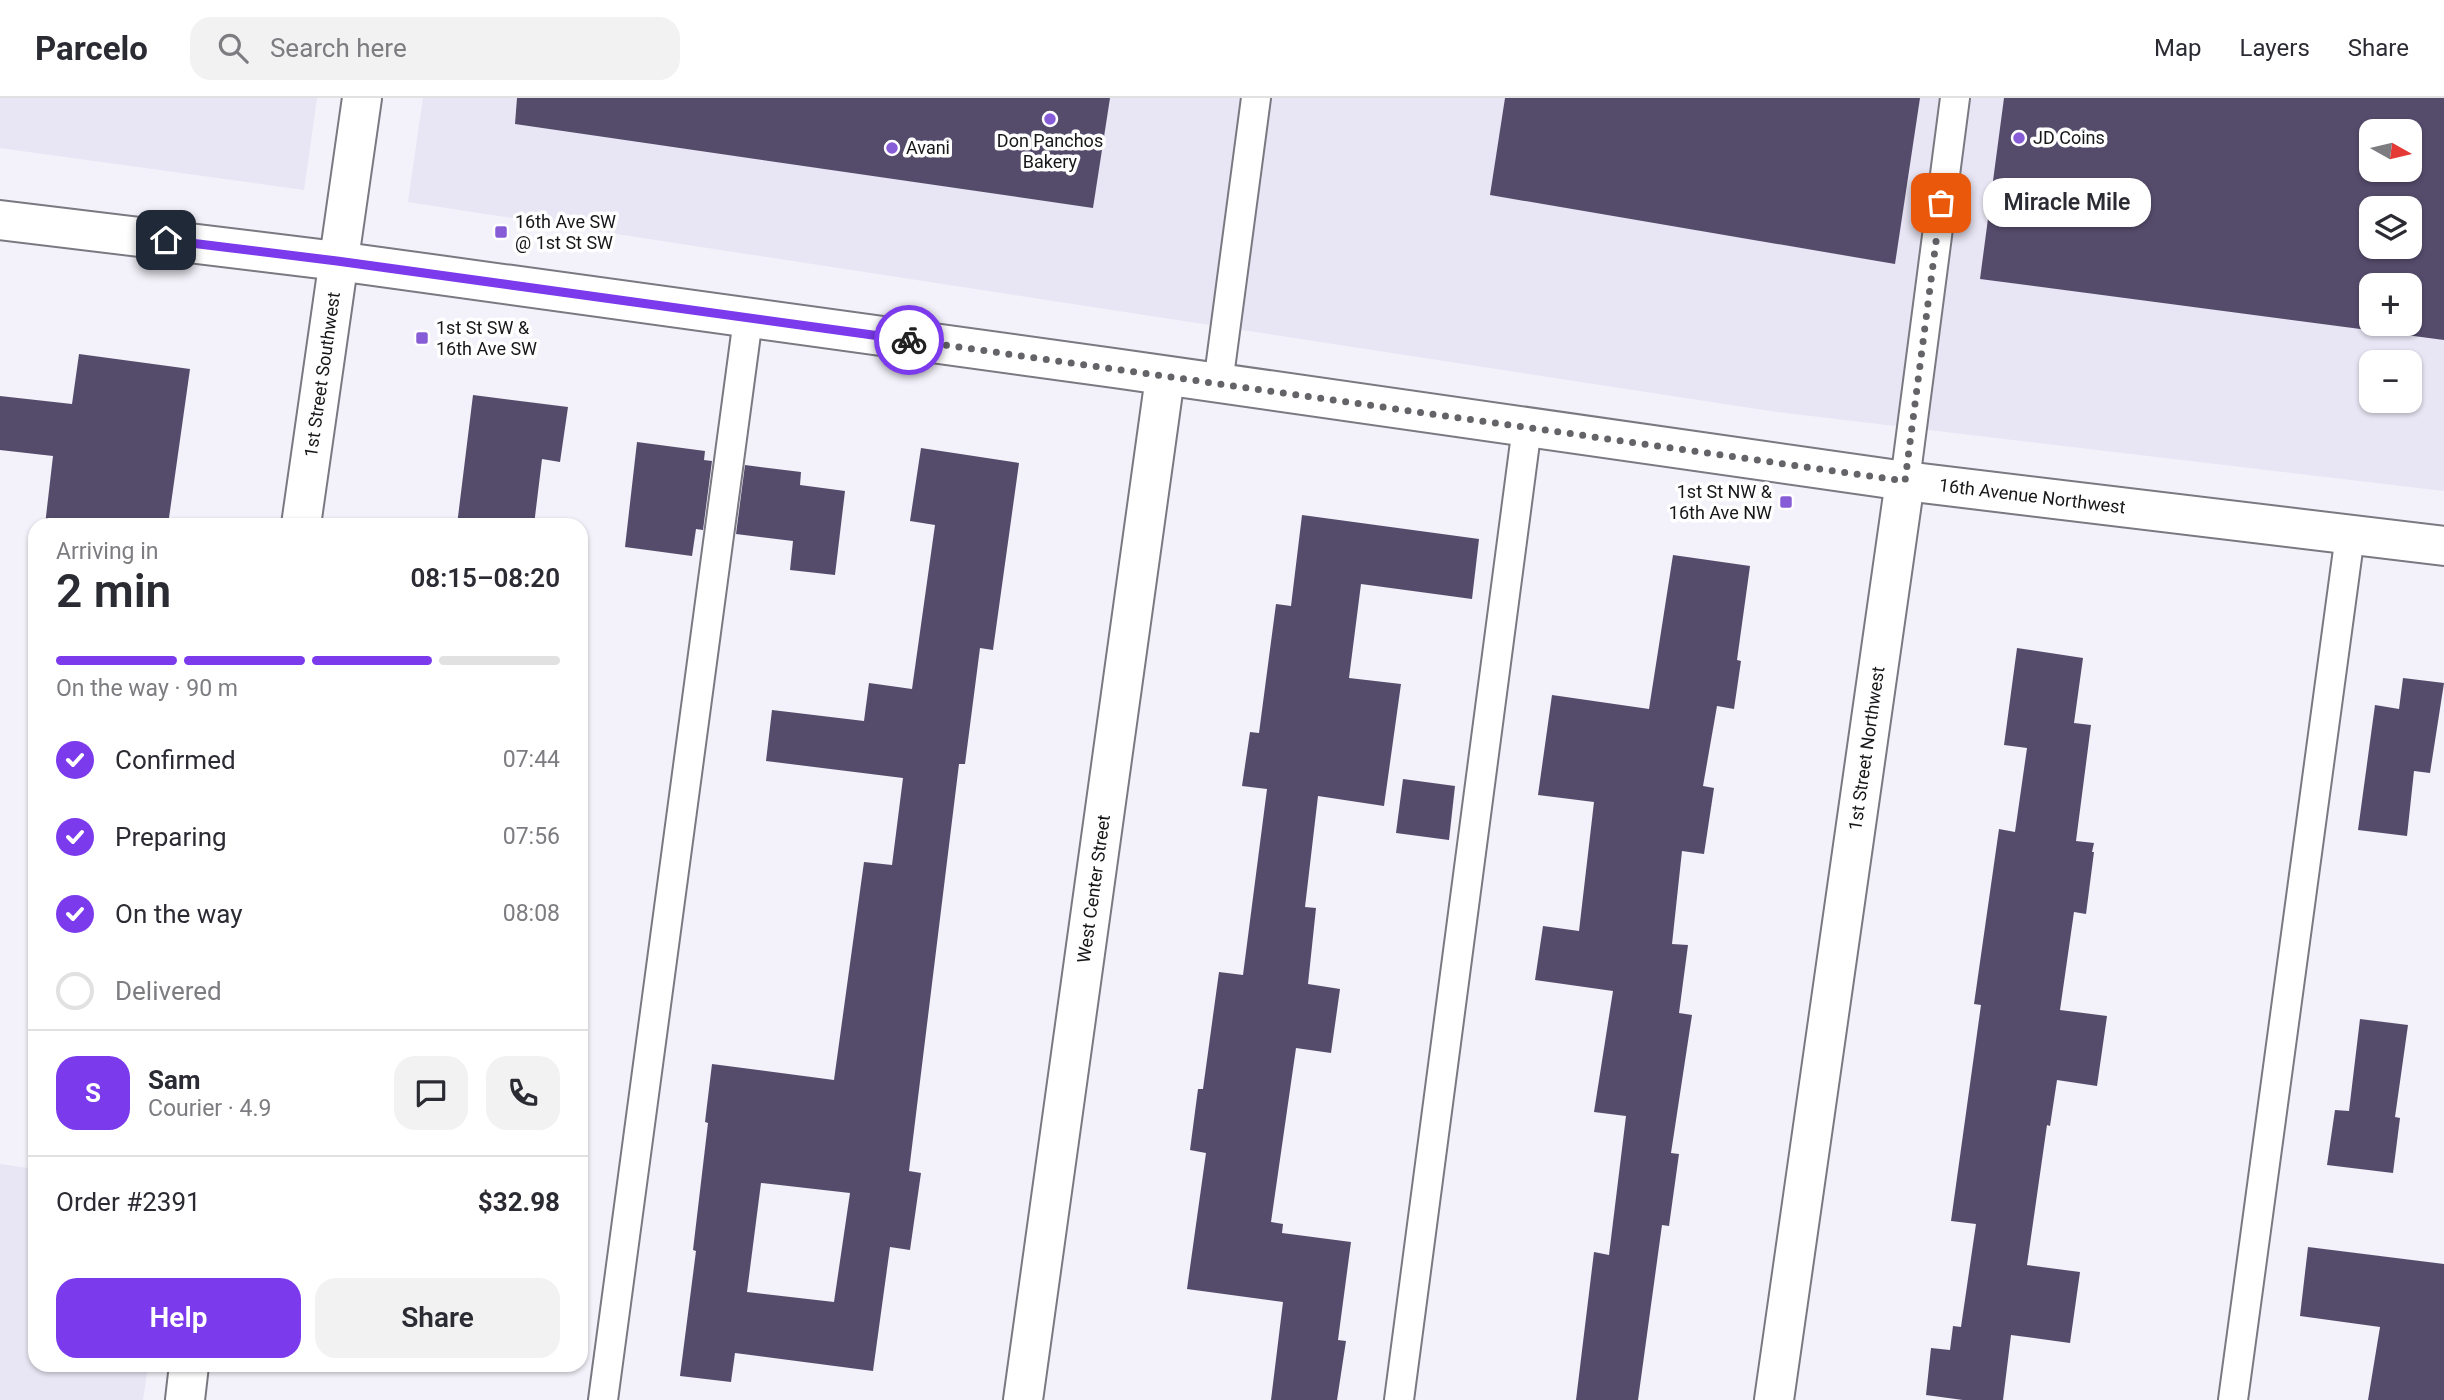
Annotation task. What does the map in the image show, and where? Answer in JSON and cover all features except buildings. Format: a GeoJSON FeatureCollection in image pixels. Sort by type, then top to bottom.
{"type":"FeatureCollection","features":[{"type":"Feature","properties":{"kind":"street","name":"1st Street Southwest"},"geometry":{"type":"LineString","coordinates":[[302,518],[362,98]]}},
{"type":"Feature","properties":{"kind":"street","name":"16th Avenue Northwest"},"geometry":{"type":"LineString","coordinates":[[0,220],[337,261],[1905,481],[2444,546]]}},
{"type":"Feature","properties":{"kind":"street","name":"West Center Street"},"geometry":{"type":"LineString","coordinates":[[1023,1400],[1165,377]]}},
{"type":"Feature","properties":{"kind":"street","name":"1st Street Northwest"},"geometry":{"type":"LineString","coordinates":[[1774,1400],[1905,481]]}},
{"type":"Feature","properties":{"kind":"street"},"geometry":{"type":"LineString","coordinates":[[184,1400],[188,1372]]}},
{"type":"Feature","properties":{"kind":"lane"},"geometry":{"type":"LineString","coordinates":[[1218,384],[1256,98]]}},
{"type":"Feature","properties":{"kind":"lane","name":"1st Street Northwest"},"geometry":{"type":"LineString","coordinates":[[1905,481],[1955,98]]}},
{"type":"Feature","properties":{"kind":"lane"},"geometry":{"type":"LineString","coordinates":[[603,1400],[748,319]]}},
{"type":"Feature","properties":{"kind":"lane"},"geometry":{"type":"LineString","coordinates":[[1399,1400],[1527,428]]}},
{"type":"Feature","properties":{"kind":"lane"},"geometry":{"type":"LineString","coordinates":[[2233,1400],[2350,534]]}},
{"type":"Feature","properties":{"kind":"shaded area"},"geometry":{"type":"Polygon","coordinates":[[[0,98],[317,98],[304,190],[0,148],[0,98]]]}},
{"type":"Feature","properties":{"kind":"shaded area"},"geometry":{"type":"Polygon","coordinates":[[[423,98],[2444,98],[2444,491],[1777,412],[408,202],[423,98]]]}},
{"type":"Feature","properties":{"kind":"shaded area"},"geometry":{"type":"Polygon","coordinates":[[[0,1164],[28,1168],[28,1372],[147,1372],[143,1400],[0,1400],[0,1164]]]}},
{"type":"Feature","properties":{"kind":"way so far"},"geometry":{"type":"LineString","coordinates":[[909,340],[1905,481],[1941,203]]}},
{"type":"Feature","properties":{"kind":"place","name":"Don Panchos Bakery"},"geometry":{"type":"Point","coordinates":[1050,119]}},
{"type":"Feature","properties":{"kind":"place","name":"JD Coins"},"geometry":{"type":"Point","coordinates":[2019,138]}},
{"type":"Feature","properties":{"kind":"place","name":"Avani"},"geometry":{"type":"Point","coordinates":[892,148]}},
{"type":"Feature","properties":{"kind":"place","name":"Miracle Mile"},"geometry":{"type":"Point","coordinates":[1941,203]}},
{"type":"Feature","properties":{"kind":"place","name":"16th Ave SW @ 1st St SW"},"geometry":{"type":"Point","coordinates":[501,232]}},
{"type":"Feature","properties":{"kind":"place","name":"1st St SW & 16th Ave SW"},"geometry":{"type":"Point","coordinates":[422,338]}},
{"type":"Feature","properties":{"kind":"place","name":"1st St NW & 16th Ave NW"},"geometry":{"type":"Point","coordinates":[1786,502]}},
{"type":"Feature","properties":{"kind":"route"},"geometry":{"type":"LineString","coordinates":[[166,240],[909,340]]}}]}
